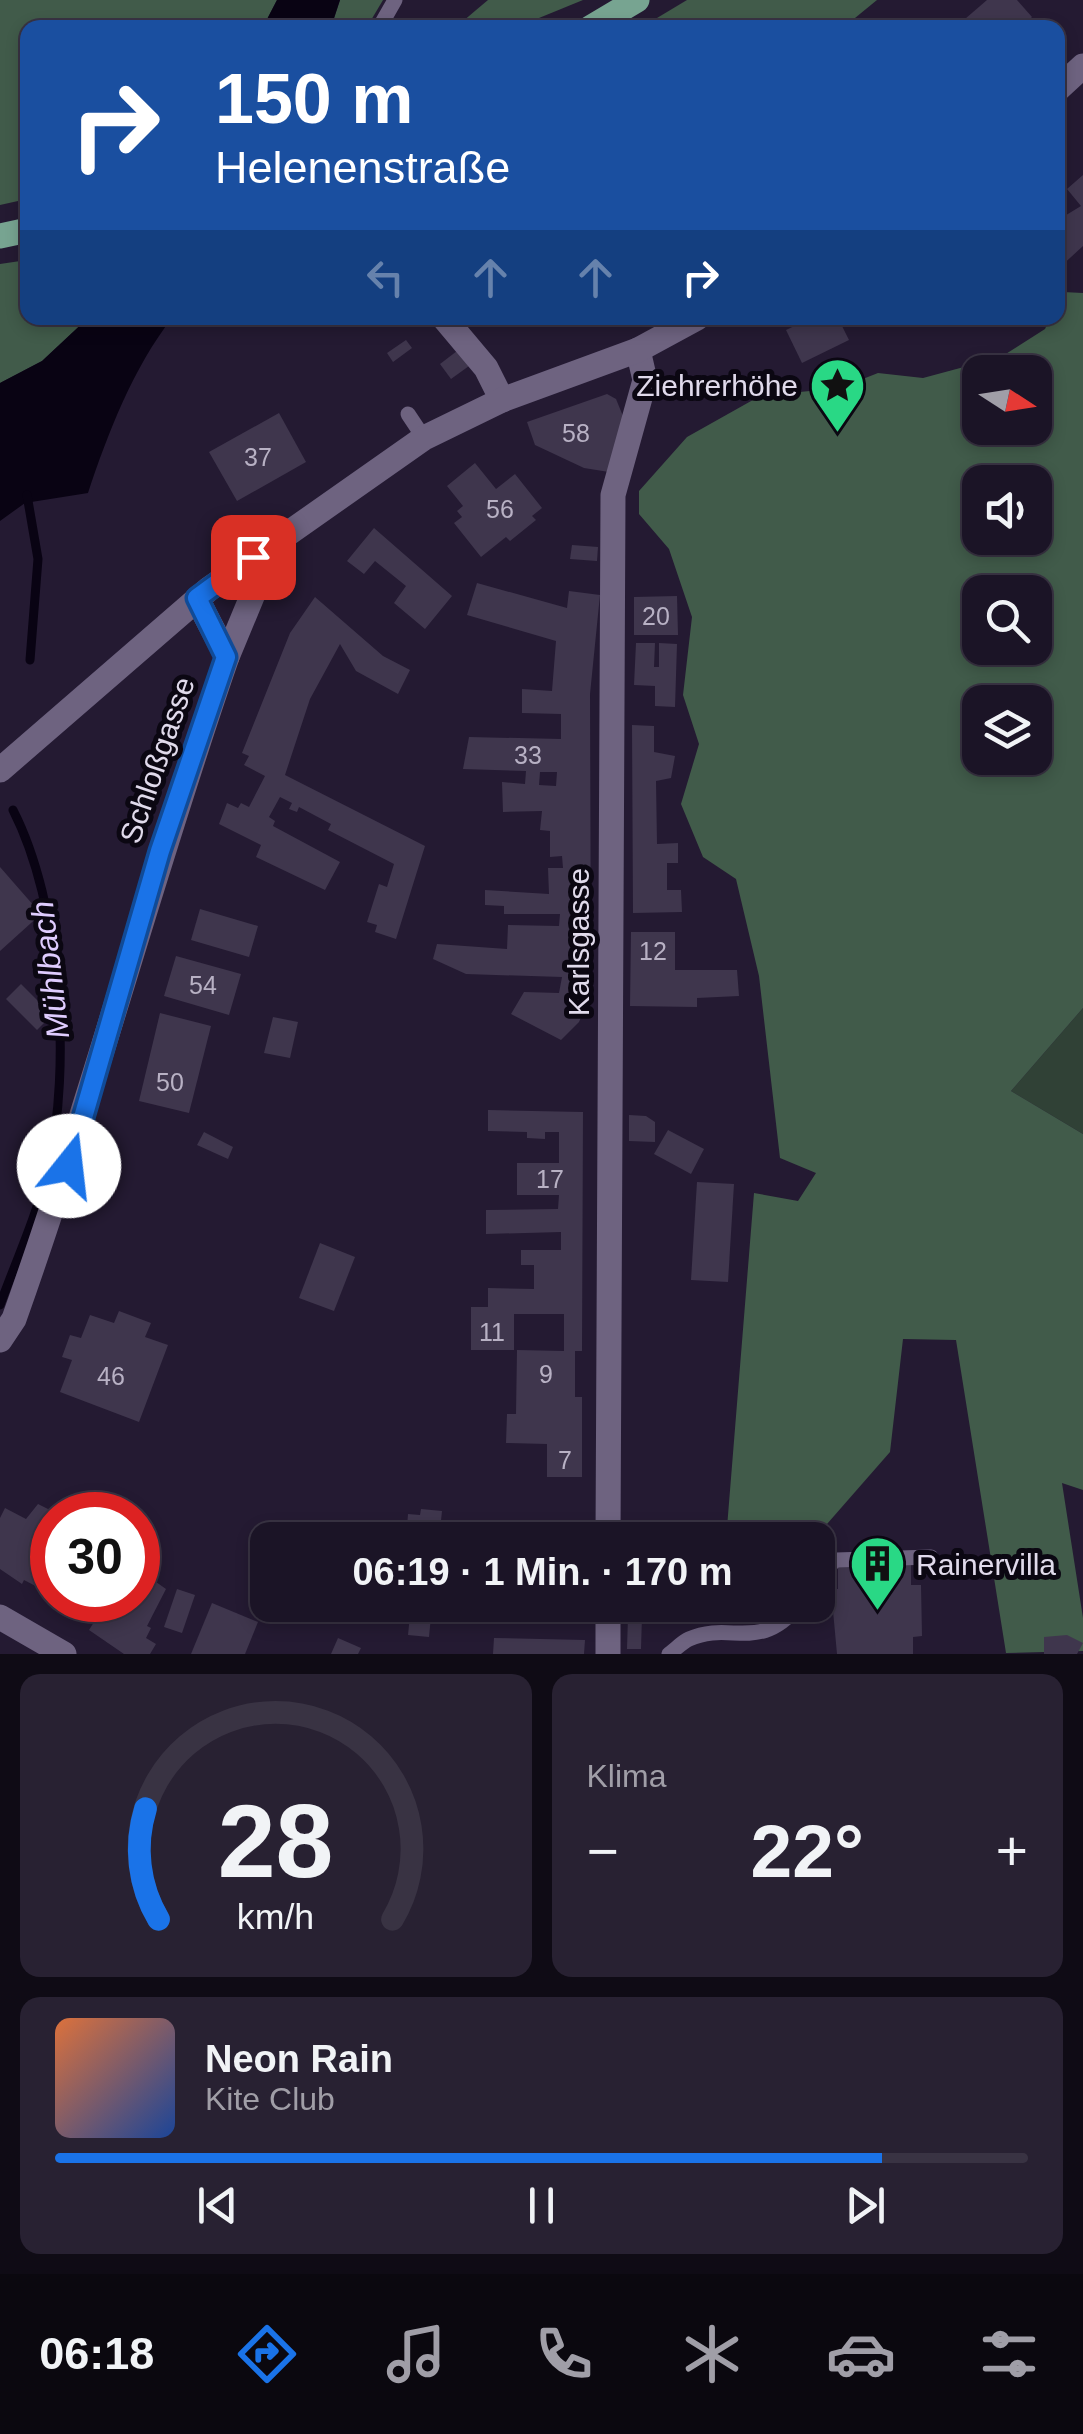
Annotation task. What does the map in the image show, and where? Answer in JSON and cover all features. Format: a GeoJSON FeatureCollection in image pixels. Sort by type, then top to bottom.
{"type":"FeatureCollection","features":[{"type":"Feature","properties":{"kind":"main road"},"geometry":{"type":"LineString","coordinates":[[603,20],[637,0]]}},
{"type":"Feature","properties":{"kind":"street"},"geometry":{"type":"LineString","coordinates":[[450,325],[486,368],[502,400]]}},
{"type":"Feature","properties":{"kind":"street"},"geometry":{"type":"LineString","coordinates":[[0,770],[197,598],[424,438],[502,400],[638,350],[684,325]]}},
{"type":"Feature","properties":{"kind":"street","name":"Karlsgasse"},"geometry":{"type":"LineString","coordinates":[[608,1522],[613,495],[645,380],[638,350]]}},
{"type":"Feature","properties":{"kind":"street","name":"Schloßgasse"},"geometry":{"type":"LineString","coordinates":[[0,1340],[14,1318],[69,1166],[160,851],[226,657],[274,541]]}},
{"type":"Feature","properties":{"kind":"street","name":"Schloßgasse"},"geometry":{"type":"LineString","coordinates":[[197,598],[226,657]]}},
{"type":"Feature","properties":{"kind":"street"},"geometry":{"type":"LineString","coordinates":[[0,1617],[64,1654]]}},
{"type":"Feature","properties":{"kind":"street"},"geometry":{"type":"LineString","coordinates":[[608,1622],[608,1654]]}},
{"type":"Feature","properties":{"kind":"lane"},"geometry":{"type":"LineString","coordinates":[[408,414],[424,438]]}},
{"type":"Feature","properties":{"kind":"lane"},"geometry":{"type":"LineString","coordinates":[[835,1561],[930,1557]]}},
{"type":"Feature","properties":{"kind":"lane"},"geometry":{"type":"LineString","coordinates":[[669,1654],[690,1638],[725,1636],[748,1640],[775,1630],[783,1622]]}},
{"type":"Feature","properties":{"kind":"green space"},"geometry":{"type":"Polygon","coordinates":[[[0,0],[277,0],[267,20],[20,20],[20,201],[0,205],[0,0]]]}},
{"type":"Feature","properties":{"kind":"green space"},"geometry":{"type":"Polygon","coordinates":[[[340,0],[383,0],[371,20],[334,20],[340,0]]]}},
{"type":"Feature","properties":{"kind":"green space"},"geometry":{"type":"Polygon","coordinates":[[[488,0],[583,0],[534,20],[464,20],[488,0]]]}},
{"type":"Feature","properties":{"kind":"green space"},"geometry":{"type":"Polygon","coordinates":[[[687,0],[877,0],[853,20],[654,20],[687,0]]]}},
{"type":"Feature","properties":{"kind":"green space"},"geometry":{"type":"Polygon","coordinates":[[[20,261],[20,325],[81,325],[42,361],[0,383],[0,264],[20,261]]]}},
{"type":"Feature","properties":{"kind":"green space"},"geometry":{"type":"Polygon","coordinates":[[[1065,292],[1083,293],[1083,1008],[1011,1091],[1083,1134],[1083,1490],[1062,1483],[1083,1618],[1083,1651],[1006,1653],[956,1340],[903,1339],[890,1452],[829,1522],[727,1522],[754,1193],[798,1201],[816,1173],[780,1158],[759,976],[736,879],[703,857],[681,804],[699,744],[683,695],[692,617],[669,549],[639,514],[639,491],[687,437],[760,396],[840,388],[878,373],[923,378],[962,368],[962,445],[1052,445],[1052,355],[1004,355],[1047,325],[1065,325],[1065,292]]]}},
{"type":"Feature","properties":{"kind":"green space"},"geometry":{"type":"Polygon","coordinates":[[[1083,1008],[1083,1134],[1011,1091],[1083,1008]]]}},
{"type":"Feature","properties":{"kind":"shaded area"},"geometry":{"type":"Polygon","coordinates":[[[277,0],[340,0],[333,20],[267,20],[277,0]]]}},
{"type":"Feature","properties":{"kind":"shaded area"},"geometry":{"type":"Polygon","coordinates":[[[81,325],[167,325],[123,402],[88,493],[25,503],[0,521],[0,383],[42,361],[81,325]]]}},
{"type":"Feature","properties":{"kind":"building"},"geometry":{"type":"Polygon","coordinates":[[[987,0],[1017,0],[1032,17],[1029,20],[964,20],[987,0]]]}},
{"type":"Feature","properties":{"kind":"building"},"geometry":{"type":"Polygon","coordinates":[[[1083,175],[1083,246],[1065,263],[1065,216],[1081,206],[1067,189],[1083,175]]]}},
{"type":"Feature","properties":{"kind":"building"},"geometry":{"type":"Polygon","coordinates":[[[796,325],[842,325],[849,340],[802,363],[786,330],[796,325]]]}},
{"type":"Feature","properties":{"kind":"building"},"geometry":{"type":"Polygon","coordinates":[[[406,340],[412,348],[393,362],[387,353],[406,340]]]}},
{"type":"Feature","properties":{"kind":"building"},"geometry":{"type":"Polygon","coordinates":[[[457,351],[469,366],[451,379],[440,364],[457,351]]]}},
{"type":"Feature","properties":{"kind":"building"},"geometry":{"type":"Polygon","coordinates":[[[607,394],[616,399],[625,421],[609,472],[584,468],[535,445],[527,422],[607,394]]]}},
{"type":"Feature","properties":{"kind":"building"},"geometry":{"type":"Polygon","coordinates":[[[279,413],[306,462],[237,501],[209,452],[279,413]]]}},
{"type":"Feature","properties":{"kind":"building"},"geometry":{"type":"Polygon","coordinates":[[[475,463],[496,489],[515,474],[542,508],[532,516],[536,520],[510,541],[506,537],[481,557],[454,523],[462,517],[457,511],[463,506],[447,486],[475,463]]]}},
{"type":"Feature","properties":{"kind":"building"},"geometry":{"type":"Polygon","coordinates":[[[374,528],[452,596],[425,629],[394,603],[406,586],[375,561],[364,574],[347,561],[374,528]]]}},
{"type":"Feature","properties":{"kind":"building"},"geometry":{"type":"Polygon","coordinates":[[[572,545],[598,547],[597,561],[570,559],[572,545]]]}},
{"type":"Feature","properties":{"kind":"building"},"geometry":{"type":"Polygon","coordinates":[[[477,583],[567,608],[569,591],[600,595],[590,694],[591,994],[579,1022],[561,1040],[511,1014],[524,992],[559,993],[562,977],[466,974],[433,959],[437,944],[507,949],[508,925],[559,926],[560,914],[504,914],[504,906],[485,905],[485,890],[549,894],[548,868],[563,868],[562,856],[550,857],[550,831],[540,830],[542,811],[503,812],[502,782],[525,784],[526,771],[463,769],[469,737],[561,739],[561,714],[522,713],[522,689],[552,691],[556,641],[467,615],[477,583]],[[540,772],[539,785],[556,786],[557,772],[540,772]]]}},
{"type":"Feature","properties":{"kind":"building"},"geometry":{"type":"Polygon","coordinates":[[[677,596],[678,635],[634,635],[634,597],[677,596]]]}},
{"type":"Feature","properties":{"kind":"building"},"geometry":{"type":"Polygon","coordinates":[[[315,597],[383,656],[410,670],[398,694],[356,671],[340,644],[310,699],[285,775],[425,846],[396,939],[375,932],[377,925],[367,922],[379,884],[387,887],[394,864],[328,830],[331,824],[299,807],[297,812],[289,809],[292,803],[280,797],[269,817],[275,821],[273,826],[340,862],[325,890],[256,857],[261,845],[219,824],[227,803],[249,807],[265,776],[244,765],[249,756],[242,753],[290,633],[315,597]]]}},
{"type":"Feature","properties":{"kind":"building"},"geometry":{"type":"Polygon","coordinates":[[[636,643],[655,643],[654,667],[659,667],[659,643],[677,644],[675,707],[655,706],[655,686],[634,685],[636,643]]]}},
{"type":"Feature","properties":{"kind":"building"},"geometry":{"type":"Polygon","coordinates":[[[632,725],[654,726],[654,752],[675,756],[671,778],[656,781],[657,844],[678,843],[678,863],[667,863],[667,890],[681,890],[682,912],[633,913],[632,725]]]}},
{"type":"Feature","properties":{"kind":"building"},"geometry":{"type":"Polygon","coordinates":[[[0,867],[41,914],[0,951],[0,867]]]}},
{"type":"Feature","properties":{"kind":"building"},"geometry":{"type":"Polygon","coordinates":[[[200,909],[258,926],[249,957],[191,940],[200,909]]]}},
{"type":"Feature","properties":{"kind":"building"},"geometry":{"type":"Polygon","coordinates":[[[631,932],[675,932],[675,970],[737,970],[739,996],[697,998],[697,1007],[630,1006],[631,932]]]}},
{"type":"Feature","properties":{"kind":"building"},"geometry":{"type":"Polygon","coordinates":[[[176,956],[241,974],[229,1015],[164,996],[176,956]]]}},
{"type":"Feature","properties":{"kind":"building"},"geometry":{"type":"Polygon","coordinates":[[[21,984],[52,1015],[37,1030],[6,999],[21,984]]]}},
{"type":"Feature","properties":{"kind":"building"},"geometry":{"type":"Polygon","coordinates":[[[160,1013],[211,1026],[189,1113],[139,1101],[160,1013]]]}},
{"type":"Feature","properties":{"kind":"building"},"geometry":{"type":"Polygon","coordinates":[[[273,1017],[298,1022],[290,1058],[264,1053],[273,1017]]]}},
{"type":"Feature","properties":{"kind":"building"},"geometry":{"type":"Polygon","coordinates":[[[488,1110],[583,1112],[582,1351],[575,1351],[575,1397],[582,1397],[582,1477],[547,1477],[547,1444],[506,1443],[507,1414],[516,1414],[517,1350],[564,1351],[564,1314],[514,1314],[514,1350],[471,1350],[471,1307],[488,1307],[488,1288],[534,1289],[534,1265],[521,1265],[521,1250],[561,1250],[561,1232],[486,1234],[486,1210],[558,1209],[559,1195],[517,1195],[517,1163],[559,1163],[559,1132],[545,1132],[545,1139],[527,1138],[527,1132],[488,1131],[488,1110]]]}},
{"type":"Feature","properties":{"kind":"building"},"geometry":{"type":"Polygon","coordinates":[[[629,1115],[646,1116],[655,1122],[655,1142],[629,1141],[629,1115]]]}},
{"type":"Feature","properties":{"kind":"building"},"geometry":{"type":"Polygon","coordinates":[[[668,1130],[704,1149],[691,1174],[654,1154],[668,1130]]]}},
{"type":"Feature","properties":{"kind":"building"},"geometry":{"type":"Polygon","coordinates":[[[204,1132],[233,1147],[228,1159],[197,1145],[204,1132]]]}},
{"type":"Feature","properties":{"kind":"building"},"geometry":{"type":"Polygon","coordinates":[[[697,1182],[734,1184],[728,1282],[691,1280],[697,1182]]]}},
{"type":"Feature","properties":{"kind":"building"},"geometry":{"type":"Polygon","coordinates":[[[320,1243],[355,1257],[334,1311],[299,1298],[320,1243]]]}},
{"type":"Feature","properties":{"kind":"building"},"geometry":{"type":"Polygon","coordinates":[[[119,1311],[151,1323],[145,1337],[168,1345],[139,1422],[60,1392],[72,1360],[62,1357],[70,1335],[81,1338],[90,1315],[114,1323],[119,1311]]]}},
{"type":"Feature","properties":{"kind":"building"},"geometry":{"type":"Polygon","coordinates":[[[5,1508],[26,1519],[30,1514],[30,1583],[24,1580],[22,1584],[0,1569],[0,1518],[5,1508]]]}},
{"type":"Feature","properties":{"kind":"building"},"geometry":{"type":"Polygon","coordinates":[[[421,1509],[442,1511],[441,1522],[407,1522],[408,1514],[420,1515],[421,1509]]]}},
{"type":"Feature","properties":{"kind":"building","name":"Rainervilla"},"geometry":{"type":"Polygon","coordinates":[[[911,1563],[911,1585],[921,1585],[922,1636],[913,1637],[913,1654],[837,1654],[834,1622],[838,1565],[911,1563]]]}},
{"type":"Feature","properties":{"kind":"building"},"geometry":{"type":"Polygon","coordinates":[[[177,1589],[195,1595],[182,1633],[164,1627],[177,1589]]]}},
{"type":"Feature","properties":{"kind":"building"},"geometry":{"type":"Polygon","coordinates":[[[212,1603],[250,1622],[258,1622],[245,1654],[191,1654],[212,1603]]]}},
{"type":"Feature","properties":{"kind":"building"},"geometry":{"type":"Polygon","coordinates":[[[94,1622],[149,1622],[147,1626],[151,1628],[146,1638],[156,1644],[150,1654],[124,1654],[89,1630],[94,1622]]]}},
{"type":"Feature","properties":{"kind":"building"},"geometry":{"type":"Polygon","coordinates":[[[409,1622],[430,1622],[429,1637],[408,1635],[409,1622]]]}},
{"type":"Feature","properties":{"kind":"building"},"geometry":{"type":"Polygon","coordinates":[[[628,1622],[642,1622],[641,1649],[627,1649],[628,1622]]]}},
{"type":"Feature","properties":{"kind":"building"},"geometry":{"type":"Polygon","coordinates":[[[1067,1635],[1083,1643],[1077,1654],[1044,1654],[1044,1637],[1067,1635]]]}},
{"type":"Feature","properties":{"kind":"building"},"geometry":{"type":"Polygon","coordinates":[[[338,1638],[361,1648],[358,1654],[331,1654],[338,1638]]]}},
{"type":"Feature","properties":{"kind":"building"},"geometry":{"type":"Polygon","coordinates":[[[494,1638],[585,1640],[584,1654],[493,1654],[494,1638]]]}},
{"type":"Feature","properties":{"kind":"waterway","name":"Mühlbach"},"geometry":{"type":"LineString","coordinates":[[27,495],[38,559],[30,660]]}},
{"type":"Feature","properties":{"kind":"waterway","name":"Mühlbach"},"geometry":{"type":"LineString","coordinates":[[0,1305],[48,1169],[59,1083],[58,986],[51,938],[42,891],[13,810]]}},
{"type":"Feature","properties":{"kind":"place","name":"Ziehrerhöhe"},"geometry":{"type":"Point","coordinates":[837,434]}},
{"type":"Feature","properties":{"kind":"place","name":"Rainervilla"},"geometry":{"type":"Point","coordinates":[877,1613]}},
{"type":"Feature","properties":{"kind":"route"},"geometry":{"type":"LineString","coordinates":[[69,1166],[160,851],[226,657],[197,598],[253,557]]}}]}
